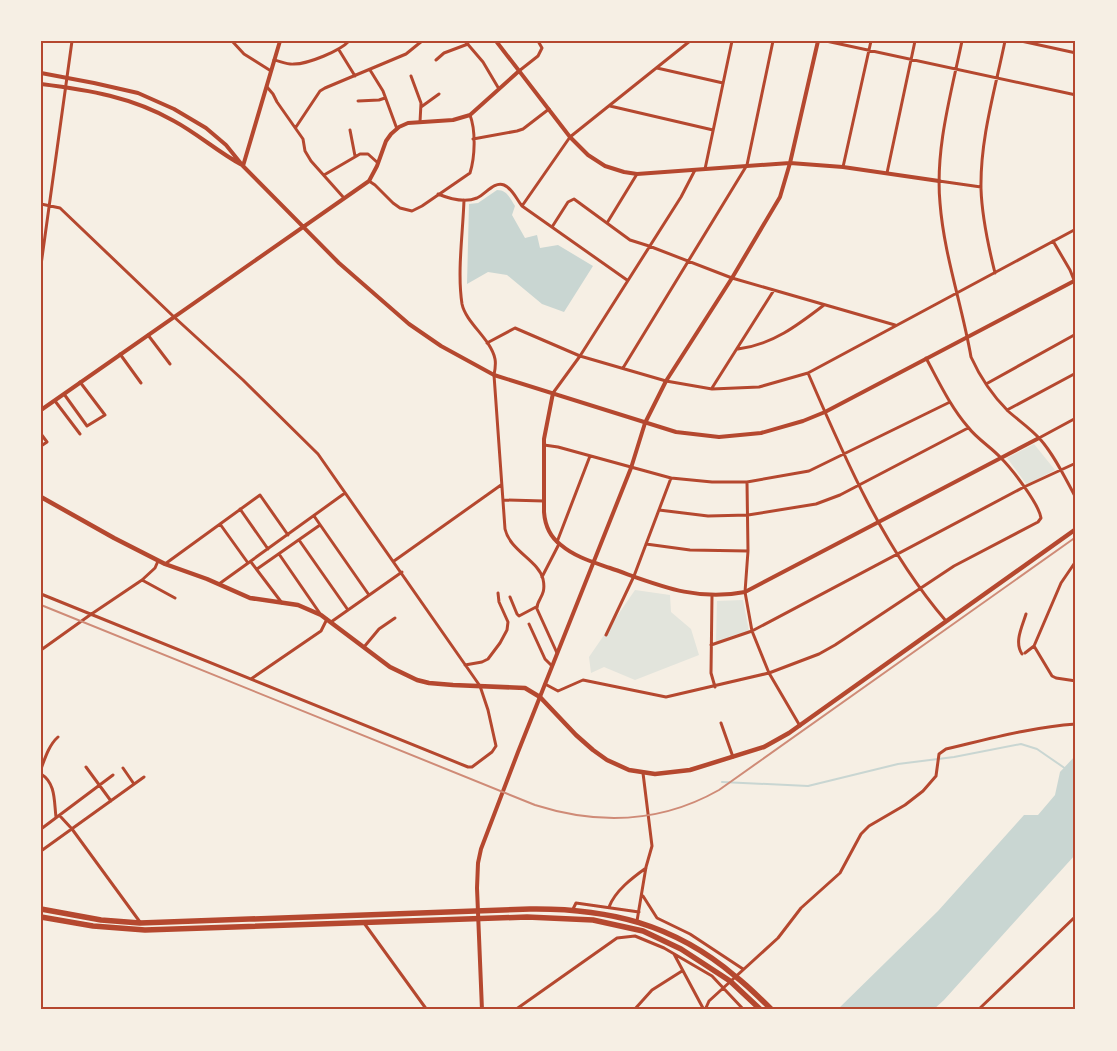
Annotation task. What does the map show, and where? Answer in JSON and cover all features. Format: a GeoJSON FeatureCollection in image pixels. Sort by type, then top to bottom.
{"type":"FeatureCollection","features":[{"type":"Feature","properties":{"kind":"highway"},"geometry":{"type":"LineString","coordinates":[[41,909],[93,919],[140,923],[573,909],[613,915],[637,921],[666,932],[701,951],[736,976],[772,1010]]}},
{"type":"Feature","properties":{"kind":"highway"},"geometry":{"type":"LineString","coordinates":[[41,917],[92,926],[138,930],[527,917],[601,921],[630,927],[661,938],[681,949],[730,981],[761,1010]]}},
{"type":"Feature","properties":{"kind":"main road"},"geometry":{"type":"LineString","coordinates":[[41,497],[165,564],[220,584],[250,598],[298,605],[321,614],[390,667],[417,680],[430,683],[525,688],[540,697],[576,735],[600,755],[618,766],[643,773],[678,773],[733,758],[772,744],[1076,529]]}},
{"type":"Feature","properties":{"kind":"street"},"geometry":{"type":"LineString","coordinates":[[41,265],[72,41]]}},
{"type":"Feature","properties":{"kind":"street"},"geometry":{"type":"LineString","coordinates":[[232,41],[244,54],[271,71]]}},
{"type":"Feature","properties":{"kind":"street"},"geometry":{"type":"LineString","coordinates":[[244,166],[280,41]]}},
{"type":"Feature","properties":{"kind":"street"},"geometry":{"type":"LineString","coordinates":[[296,127],[320,92],[325,88],[406,54],[422,41]]}},
{"type":"Feature","properties":{"kind":"street"},"geometry":{"type":"LineString","coordinates":[[496,41],[570,137],[588,155],[606,166],[638,174],[790,163],[843,167],[981,187]]}},
{"type":"Feature","properties":{"kind":"street"},"geometry":{"type":"LineString","coordinates":[[41,410],[368,180],[378,163],[386,142],[397,129],[408,123],[453,120],[470,115],[538,56],[542,48],[538,41]]}},
{"type":"Feature","properties":{"kind":"street"},"geometry":{"type":"LineString","coordinates":[[522,206],[570,137],[690,41]]}},
{"type":"Feature","properties":{"kind":"street"},"geometry":{"type":"LineString","coordinates":[[705,168],[732,41]]}},
{"type":"Feature","properties":{"kind":"street"},"geometry":{"type":"LineString","coordinates":[[623,368],[747,165],[773,41]]}},
{"type":"Feature","properties":{"kind":"street"},"geometry":{"type":"LineString","coordinates":[[482,1010],[477,911],[477,875],[481,849],[631,468],[645,423],[666,381],[732,278],[780,197],[790,163],[818,41]]}},
{"type":"Feature","properties":{"kind":"street"},"geometry":{"type":"LineString","coordinates":[[826,41],[1076,95]]}},
{"type":"Feature","properties":{"kind":"street"},"geometry":{"type":"LineString","coordinates":[[843,167],[871,41]]}},
{"type":"Feature","properties":{"kind":"street"},"geometry":{"type":"LineString","coordinates":[[887,173],[915,41]]}},
{"type":"Feature","properties":{"kind":"street"},"geometry":{"type":"LineString","coordinates":[[962,41],[944,124],[939,181],[944,239],[967,336],[970,357],[986,384],[1007,410],[1039,438],[1052,454],[1076,498]]}},
{"type":"Feature","properties":{"kind":"street"},"geometry":{"type":"LineString","coordinates":[[995,273],[986,238],[981,187],[986,129],[1005,41]]}},
{"type":"Feature","properties":{"kind":"street"},"geometry":{"type":"LineString","coordinates":[[1021,41],[1076,53]]}},
{"type":"Feature","properties":{"kind":"street"},"geometry":{"type":"LineString","coordinates":[[274,60],[293,65],[339,50],[347,42]]}},
{"type":"Feature","properties":{"kind":"street"},"geometry":{"type":"LineString","coordinates":[[436,60],[444,53],[467,43],[483,62],[499,89]]}},
{"type":"Feature","properties":{"kind":"street"},"geometry":{"type":"LineString","coordinates":[[339,50],[355,76]]}},
{"type":"Feature","properties":{"kind":"street"},"geometry":{"type":"LineString","coordinates":[[657,68],[723,83]]}},
{"type":"Feature","properties":{"kind":"street"},"geometry":{"type":"LineString","coordinates":[[370,70],[386,98],[397,129]]}},
{"type":"Feature","properties":{"kind":"street"},"geometry":{"type":"LineString","coordinates":[[41,74],[67,77],[138,94],[174,109],[212,134],[226,145],[244,166],[339,262],[409,324],[442,346],[494,374],[676,432],[719,436],[761,433],[804,421],[825,412],[967,336],[1075,282],[1053,242]]}},
{"type":"Feature","properties":{"kind":"street"},"geometry":{"type":"LineString","coordinates":[[411,76],[421,103],[420,122]]}},
{"type":"Feature","properties":{"kind":"street"},"geometry":{"type":"LineString","coordinates":[[41,84],[104,93],[135,102],[182,125],[221,154],[244,166]]}},
{"type":"Feature","properties":{"kind":"street"},"geometry":{"type":"LineString","coordinates":[[267,87],[296,127],[303,139],[305,151],[344,198]]}},
{"type":"Feature","properties":{"kind":"street"},"geometry":{"type":"LineString","coordinates":[[421,108],[439,94]]}},
{"type":"Feature","properties":{"kind":"street"},"geometry":{"type":"LineString","coordinates":[[358,101],[386,98]]}},
{"type":"Feature","properties":{"kind":"street"},"geometry":{"type":"LineString","coordinates":[[609,106],[713,130]]}},
{"type":"Feature","properties":{"kind":"street"},"geometry":{"type":"LineString","coordinates":[[473,138],[523,129],[549,109]]}},
{"type":"Feature","properties":{"kind":"street"},"geometry":{"type":"LineString","coordinates":[[368,180],[393,203],[408,210],[416,210],[470,173],[472,166],[473,122],[470,115]]}},
{"type":"Feature","properties":{"kind":"street"},"geometry":{"type":"LineString","coordinates":[[350,130],[355,156]]}},
{"type":"Feature","properties":{"kind":"street"},"geometry":{"type":"LineString","coordinates":[[324,175],[360,154],[368,154],[378,163]]}},
{"type":"Feature","properties":{"kind":"street"},"geometry":{"type":"LineString","coordinates":[[696,169],[681,197],[580,356],[553,393],[544,444],[545,524],[558,543],[570,552],[593,562],[673,589],[712,596],[726,596],[744,592],[1076,418]]}},
{"type":"Feature","properties":{"kind":"street"},"geometry":{"type":"LineString","coordinates":[[607,223],[638,174]]}},
{"type":"Feature","properties":{"kind":"street"},"geometry":{"type":"LineString","coordinates":[[438,194],[464,200],[476,198],[494,185],[502,184],[508,187],[522,206],[627,280]]}},
{"type":"Feature","properties":{"kind":"street"},"geometry":{"type":"LineString","coordinates":[[552,227],[568,202],[574,199],[630,240],[732,278],[896,325]]}},
{"type":"Feature","properties":{"kind":"street"},"geometry":{"type":"LineString","coordinates":[[464,200],[461,250],[463,306],[483,336],[495,359],[494,374],[501,485],[507,539],[542,577],[544,587],[543,597],[536,607],[519,616],[510,597]]}},
{"type":"Feature","properties":{"kind":"street"},"geometry":{"type":"LineString","coordinates":[[41,204],[60,208],[243,380],[318,454],[480,686],[488,710],[496,746],[492,752],[472,767],[468,767],[41,594]]}},
{"type":"Feature","properties":{"kind":"street"},"geometry":{"type":"LineString","coordinates":[[487,343],[515,328],[580,356],[666,381],[712,389],[759,387],[808,372],[1076,230]]}},
{"type":"Feature","properties":{"kind":"street"},"geometry":{"type":"LineString","coordinates":[[712,389],[774,290]]}},
{"type":"Feature","properties":{"kind":"street"},"geometry":{"type":"LineString","coordinates":[[738,349],[772,340],[791,330],[824,304]]}},
{"type":"Feature","properties":{"kind":"street"},"geometry":{"type":"LineString","coordinates":[[986,384],[1076,334]]}},
{"type":"Feature","properties":{"kind":"street"},"geometry":{"type":"LineString","coordinates":[[148,335],[170,364]]}},
{"type":"Feature","properties":{"kind":"street"},"geometry":{"type":"LineString","coordinates":[[120,354],[141,383]]}},
{"type":"Feature","properties":{"kind":"street"},"geometry":{"type":"LineString","coordinates":[[545,684],[558,691],[583,680],[666,697],[769,673],[819,654],[954,566],[1038,522],[1041,518],[1038,509],[1024,487],[1001,457],[968,428],[950,402],[926,358]]}},
{"type":"Feature","properties":{"kind":"street"},"geometry":{"type":"LineString","coordinates":[[808,372],[844,453],[878,522],[898,554],[946,621]]}},
{"type":"Feature","properties":{"kind":"street"},"geometry":{"type":"LineString","coordinates":[[1007,410],[1076,373]]}},
{"type":"Feature","properties":{"kind":"street"},"geometry":{"type":"LineString","coordinates":[[64,394],[87,426],[105,415],[80,382]]}},
{"type":"Feature","properties":{"kind":"street"},"geometry":{"type":"LineString","coordinates":[[55,401],[80,434]]}},
{"type":"Feature","properties":{"kind":"street"},"geometry":{"type":"LineString","coordinates":[[544,444],[558,446],[671,478],[712,482],[747,482],[809,471],[950,402]]}},
{"type":"Feature","properties":{"kind":"street"},"geometry":{"type":"LineString","coordinates":[[659,510],[708,516],[748,515],[816,504],[860,485],[968,428]]}},
{"type":"Feature","properties":{"kind":"street"},"geometry":{"type":"LineString","coordinates":[[41,434],[47,442],[41,446]]}},
{"type":"Feature","properties":{"kind":"street"},"geometry":{"type":"LineString","coordinates":[[542,577],[558,543],[590,456]]}},
{"type":"Feature","properties":{"kind":"street"},"geometry":{"type":"LineString","coordinates":[[711,645],[752,631],[1024,487],[1076,463]]}},
{"type":"Feature","properties":{"kind":"street"},"geometry":{"type":"LineString","coordinates":[[606,635],[634,576],[671,478]]}},
{"type":"Feature","properties":{"kind":"street"},"geometry":{"type":"LineString","coordinates":[[747,482],[748,551],[744,592],[752,631],[769,673],[800,726]]}},
{"type":"Feature","properties":{"kind":"street"},"geometry":{"type":"LineString","coordinates":[[394,561],[501,485]]}},
{"type":"Feature","properties":{"kind":"street"},"geometry":{"type":"LineString","coordinates":[[220,584],[345,493]]}},
{"type":"Feature","properties":{"kind":"street"},"geometry":{"type":"LineString","coordinates":[[165,564],[260,495],[288,535]]}},
{"type":"Feature","properties":{"kind":"street"},"geometry":{"type":"LineString","coordinates":[[504,500],[544,500]]}},
{"type":"Feature","properties":{"kind":"street"},"geometry":{"type":"LineString","coordinates":[[240,509],[268,549]]}},
{"type":"Feature","properties":{"kind":"street"},"geometry":{"type":"LineString","coordinates":[[314,516],[369,595]]}},
{"type":"Feature","properties":{"kind":"street"},"geometry":{"type":"LineString","coordinates":[[220,524],[282,603]]}},
{"type":"Feature","properties":{"kind":"street"},"geometry":{"type":"LineString","coordinates":[[257,570],[320,525]]}},
{"type":"Feature","properties":{"kind":"street"},"geometry":{"type":"LineString","coordinates":[[299,540],[348,610]]}},
{"type":"Feature","properties":{"kind":"street"},"geometry":{"type":"LineString","coordinates":[[646,544],[690,550],[748,551]]}},
{"type":"Feature","properties":{"kind":"street"},"geometry":{"type":"LineString","coordinates":[[279,554],[321,614]]}},
{"type":"Feature","properties":{"kind":"street"},"geometry":{"type":"LineString","coordinates":[[41,650],[90,614],[142,580],[156,568],[158,561]]}},
{"type":"Feature","properties":{"kind":"street"},"geometry":{"type":"LineString","coordinates":[[1026,614],[1018,641],[1018,648],[1023,654],[1034,646],[1062,583],[1076,561]]}},
{"type":"Feature","properties":{"kind":"street"},"geometry":{"type":"LineString","coordinates":[[251,679],[321,631],[329,620],[348,610],[402,572]]}},
{"type":"Feature","properties":{"kind":"street"},"geometry":{"type":"LineString","coordinates":[[142,580],[175,598]]}},
{"type":"Feature","properties":{"kind":"street"},"geometry":{"type":"LineString","coordinates":[[465,665],[488,659],[507,630],[508,622],[499,602],[498,594]]}},
{"type":"Feature","properties":{"kind":"street"},"geometry":{"type":"LineString","coordinates":[[712,596],[711,674],[715,687]]}},
{"type":"Feature","properties":{"kind":"street"},"geometry":{"type":"LineString","coordinates":[[536,607],[557,653]]}},
{"type":"Feature","properties":{"kind":"street"},"geometry":{"type":"LineString","coordinates":[[364,647],[379,629],[394,618]]}},
{"type":"Feature","properties":{"kind":"street"},"geometry":{"type":"LineString","coordinates":[[528,624],[545,659],[552,666]]}},
{"type":"Feature","properties":{"kind":"street"},"geometry":{"type":"LineString","coordinates":[[1034,646],[1052,676],[1076,681]]}},
{"type":"Feature","properties":{"kind":"street"},"geometry":{"type":"LineString","coordinates":[[721,723],[733,758]]}},
{"type":"Feature","properties":{"kind":"street"},"geometry":{"type":"LineString","coordinates":[[704,1010],[709,1001],[723,987],[778,938],[801,908],[840,873],[861,834],[869,826],[911,800],[930,784],[936,776],[938,758],[941,751],[1022,731],[1054,725],[1076,724]]}},
{"type":"Feature","properties":{"kind":"street"},"geometry":{"type":"LineString","coordinates":[[41,769],[48,751],[58,737]]}},
{"type":"Feature","properties":{"kind":"street"},"geometry":{"type":"LineString","coordinates":[[86,767],[111,801]]}},
{"type":"Feature","properties":{"kind":"street"},"geometry":{"type":"LineString","coordinates":[[123,768],[134,784]]}},
{"type":"Feature","properties":{"kind":"street"},"geometry":{"type":"LineString","coordinates":[[637,921],[646,867],[652,846],[643,773]]}},
{"type":"Feature","properties":{"kind":"street"},"geometry":{"type":"LineString","coordinates":[[41,774],[48,778],[52,787],[56,817]]}},
{"type":"Feature","properties":{"kind":"street"},"geometry":{"type":"LineString","coordinates":[[41,829],[113,775]]}},
{"type":"Feature","properties":{"kind":"street"},"geometry":{"type":"LineString","coordinates":[[41,851],[144,777]]}},
{"type":"Feature","properties":{"kind":"street"},"geometry":{"type":"LineString","coordinates":[[60,816],[72,829],[140,923]]}},
{"type":"Feature","properties":{"kind":"street"},"geometry":{"type":"LineString","coordinates":[[609,907],[612,900],[629,881],[646,867]]}},
{"type":"Feature","properties":{"kind":"street"},"geometry":{"type":"LineString","coordinates":[[642,896],[657,918],[690,934],[744,969]]}},
{"type":"Feature","properties":{"kind":"street"},"geometry":{"type":"LineString","coordinates":[[573,909],[576,903],[639,912]]}},
{"type":"Feature","properties":{"kind":"street"},"geometry":{"type":"LineString","coordinates":[[978,1010],[1076,916]]}},
{"type":"Feature","properties":{"kind":"street"},"geometry":{"type":"LineString","coordinates":[[364,923],[427,1010]]}},
{"type":"Feature","properties":{"kind":"street"},"geometry":{"type":"LineString","coordinates":[[516,1010],[617,938],[636,936],[674,954],[712,976],[744,1010]]}},
{"type":"Feature","properties":{"kind":"street"},"geometry":{"type":"LineString","coordinates":[[674,954],[704,1010]]}},
{"type":"Feature","properties":{"kind":"street"},"geometry":{"type":"LineString","coordinates":[[636,1009],[652,990],[682,971]]}},
{"type":"Feature","properties":{"kind":"shaded area"},"geometry":{"type":"Polygon","coordinates":[[[497,190],[506,193],[510,197],[515,206],[512,215],[525,238],[537,235],[540,248],[558,245],[593,266],[564,312],[542,304],[507,275],[488,272],[467,284],[469,204],[478,203],[497,190]]]}},
{"type":"Feature","properties":{"kind":"shaded area"},"geometry":{"type":"Polygon","coordinates":[[[1034,444],[1055,470],[1027,485],[1007,458],[1034,444]]]}},
{"type":"Feature","properties":{"kind":"shaded area"},"geometry":{"type":"Polygon","coordinates":[[[635,590],[670,595],[671,612],[691,629],[699,655],[635,680],[604,667],[591,673],[589,657],[635,590]]]}},
{"type":"Feature","properties":{"kind":"shaded area"},"geometry":{"type":"Polygon","coordinates":[[[743,600],[749,631],[716,643],[717,601],[743,600]]]}},
{"type":"Feature","properties":{"kind":"shaded area"},"geometry":{"type":"Polygon","coordinates":[[[1076,755],[1075,855],[944,1000],[933,1010],[837,1010],[938,911],[1024,815],[1038,815],[1055,795],[1060,772],[1076,755]]]}},
{"type":"Feature","properties":{"kind":"waterway"},"geometry":{"type":"LineString","coordinates":[[722,782],[808,786],[898,764],[954,757],[1021,744],[1037,749],[1066,769]]}},
{"type":"Feature","properties":{"kind":"railway"},"geometry":{"type":"LineString","coordinates":[[41,605],[535,805],[582,816],[629,817],[652,815],[675,809],[719,790],[1076,537]]}}]}
